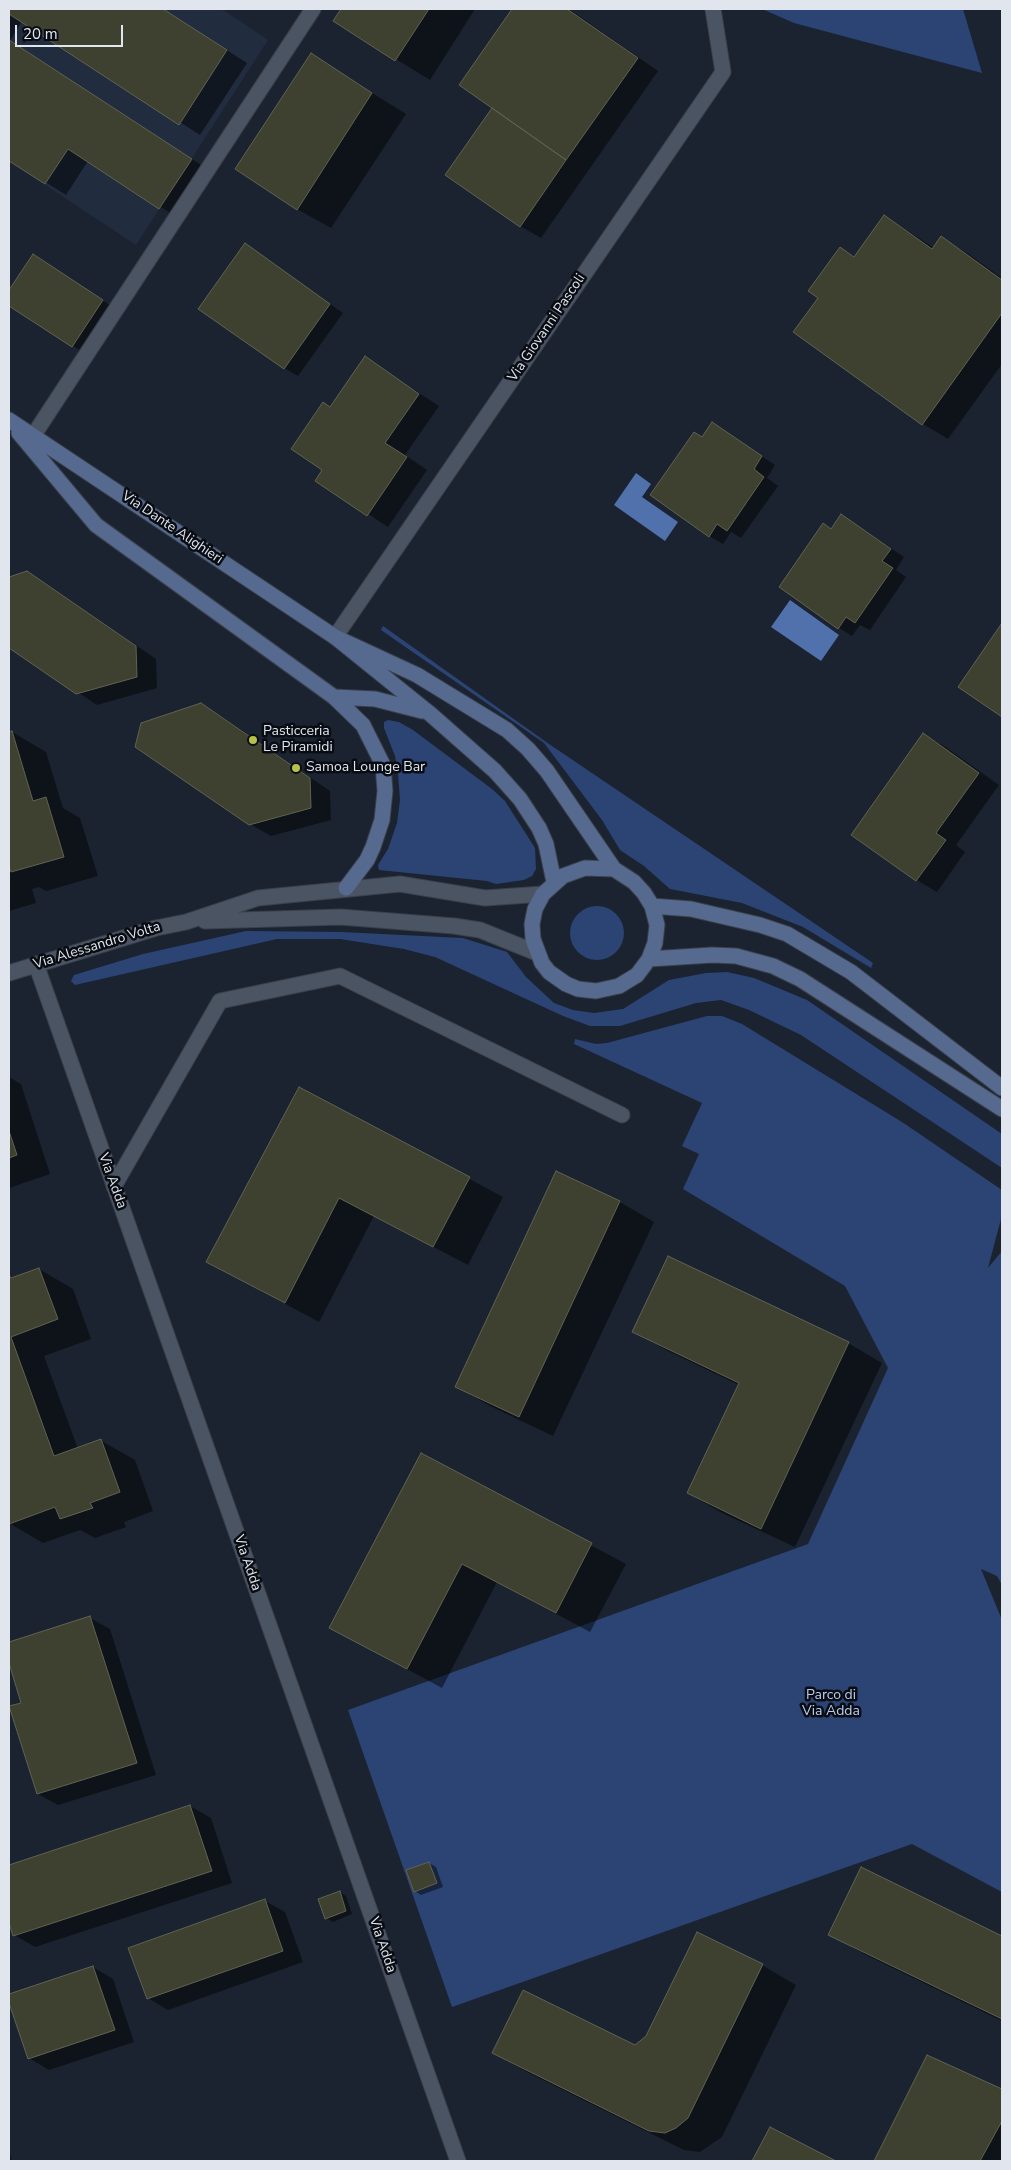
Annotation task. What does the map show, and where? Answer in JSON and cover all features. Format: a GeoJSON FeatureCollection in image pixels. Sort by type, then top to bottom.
{"type":"FeatureCollection","features":[{"type":"Feature","properties":{"kind":"main road","name":"Via Dante Alighieri"},"geometry":{"type":"LineString","coordinates":[[9,420],[335,637]]}},
{"type":"Feature","properties":{"kind":"main road"},"geometry":{"type":"LineString","coordinates":[[9,420],[96,524],[334,697],[363,725],[383,765],[385,791],[382,820],[367,860],[346,888]]}},
{"type":"Feature","properties":{"kind":"main road"},"geometry":{"type":"LineString","coordinates":[[335,637],[428,712],[495,771],[520,799],[539,828],[546,844],[554,882]]}},
{"type":"Feature","properties":{"kind":"main road"},"geometry":{"type":"LineString","coordinates":[[335,637],[417,676],[507,730],[528,749],[547,771],[614,869],[634,882],[644,893],[652,906],[656,925],[655,943],[649,959],[637,975],[629,981],[608,990],[578,989],[566,984],[549,972],[537,953],[533,939],[532,924],[536,909],[543,894],[554,882],[563,876],[585,868],[614,869]]}},
{"type":"Feature","properties":{"kind":"main road"},"geometry":{"type":"LineString","coordinates":[[334,697],[375,699],[428,712]]}},
{"type":"Feature","properties":{"kind":"main road"},"geometry":{"type":"LineString","coordinates":[[652,906],[691,909],[760,925],[787,934],[851,972],[1002,1088]]}},
{"type":"Feature","properties":{"kind":"main road"},"geometry":{"type":"LineString","coordinates":[[649,959],[712,955],[736,956],[773,966],[800,979],[1002,1109]]}},
{"type":"Feature","properties":{"kind":"street"},"geometry":{"type":"LineString","coordinates":[[33,436],[313,9]]}},
{"type":"Feature","properties":{"kind":"street","name":"Via Giovanni Pascoli"},"geometry":{"type":"LineString","coordinates":[[335,637],[722,72],[713,9]]}},
{"type":"Feature","properties":{"kind":"street"},"geometry":{"type":"LineString","coordinates":[[186,922],[258,898],[346,888],[400,884],[485,898],[543,894]]}},
{"type":"Feature","properties":{"kind":"street"},"geometry":{"type":"LineString","coordinates":[[186,922],[341,918],[419,923],[480,930],[537,953]]}},
{"type":"Feature","properties":{"kind":"street","name":"Via Alessandro Volta"},"geometry":{"type":"LineString","coordinates":[[9,973],[156,928],[186,922]]}},
{"type":"Feature","properties":{"kind":"street","name":"Via Adda"},"geometry":{"type":"LineString","coordinates":[[36,964],[458,2161]]}},
{"type":"Feature","properties":{"kind":"street"},"geometry":{"type":"LineString","coordinates":[[114,1186],[220,1001],[340,976],[622,1115]]}},
{"type":"Feature","properties":{"kind":"shaded area"},"geometry":{"type":"Polygon","coordinates":[[[9,9],[222,9],[268,40],[136,245],[9,161],[9,9]]]}},
{"type":"Feature","properties":{"kind":"shaded area"},"geometry":{"type":"Polygon","coordinates":[[[636,473],[651,484],[642,497],[678,522],[665,541],[614,505],[636,473]]]}},
{"type":"Feature","properties":{"kind":"shaded area"},"geometry":{"type":"Polygon","coordinates":[[[790,600],[839,635],[821,661],[771,627],[790,600]]]}},
{"type":"Feature","properties":{"kind":"green space"},"geometry":{"type":"Polygon","coordinates":[[[762,9],[963,9],[982,73],[794,23],[762,9]]]}},
{"type":"Feature","properties":{"kind":"green space"},"geometry":{"type":"Polygon","coordinates":[[[383,626],[549,744],[873,963],[871,968],[803,927],[742,903],[670,889],[644,866],[620,850],[602,820],[544,743],[381,630],[383,626]]]}},
{"type":"Feature","properties":{"kind":"green space"},"geometry":{"type":"Polygon","coordinates":[[[388,720],[399,722],[413,730],[492,789],[505,801],[535,848],[536,869],[532,876],[524,880],[496,884],[487,881],[379,870],[378,865],[388,849],[397,823],[400,800],[395,756],[384,728],[384,722],[388,720]]]}},
{"type":"Feature","properties":{"kind":"green space"},"geometry":{"type":"Polygon","coordinates":[[[592,906],[602,906],[612,910],[620,918],[624,933],[620,948],[612,956],[602,960],[592,960],[582,956],[574,948],[570,938],[570,928],[574,918],[582,910],[592,906]]]}},
{"type":"Feature","properties":{"kind":"green space"},"geometry":{"type":"Polygon","coordinates":[[[246,931],[341,932],[463,938],[507,952],[526,977],[554,1003],[573,1010],[594,1013],[623,1009],[669,980],[706,973],[727,972],[754,978],[807,1000],[1002,1134],[1002,1168],[801,1035],[749,1010],[721,1000],[696,1003],[620,1026],[590,1026],[563,1016],[435,957],[404,949],[340,939],[277,939],[75,985],[71,981],[74,975],[143,954],[246,931]]]}},
{"type":"Feature","properties":{"kind":"green space","name":"Parco di Via Adda"},"geometry":{"type":"Polygon","coordinates":[[[707,1016],[722,1016],[742,1024],[902,1122],[1002,1190],[1002,1215],[988,1268],[1002,1251],[1002,1585],[997,1576],[981,1569],[1002,1620],[1002,1892],[912,1844],[452,2007],[348,1710],[808,1544],[888,1368],[845,1286],[683,1189],[699,1154],[682,1146],[702,1103],[574,1044],[575,1039],[596,1044],[607,1043],[707,1016]]]}},
{"type":"Feature","properties":{"kind":"building"},"geometry":{"type":"Polygon","coordinates":[[[9,9],[163,9],[227,50],[179,125],[9,14],[9,9]]]}},
{"type":"Feature","properties":{"kind":"building"},"geometry":{"type":"Polygon","coordinates":[[[341,9],[429,9],[395,61],[333,21],[341,9]]]}},
{"type":"Feature","properties":{"kind":"building"},"geometry":{"type":"Polygon","coordinates":[[[512,9],[567,9],[638,58],[566,160],[459,85],[512,9]]]}},
{"type":"Feature","properties":{"kind":"building"},"geometry":{"type":"Polygon","coordinates":[[[9,40],[192,159],[159,209],[68,149],[45,184],[9,161],[9,40]]]}},
{"type":"Feature","properties":{"kind":"building"},"geometry":{"type":"Polygon","coordinates":[[[311,53],[372,93],[297,210],[235,169],[311,53]]]}},
{"type":"Feature","properties":{"kind":"building"},"geometry":{"type":"Polygon","coordinates":[[[492,108],[566,160],[520,227],[445,175],[492,108]]]}},
{"type":"Feature","properties":{"kind":"building"},"geometry":{"type":"Polygon","coordinates":[[[884,215],[932,249],[941,236],[1002,280],[1002,313],[922,425],[793,332],[818,298],[808,291],[840,247],[854,257],[884,215]]]}},
{"type":"Feature","properties":{"kind":"building"},"geometry":{"type":"Polygon","coordinates":[[[245,243],[330,304],[284,369],[198,309],[245,243]]]}},
{"type":"Feature","properties":{"kind":"building"},"geometry":{"type":"Polygon","coordinates":[[[33,254],[103,300],[72,347],[9,306],[9,290],[33,254]]]}},
{"type":"Feature","properties":{"kind":"building"},"geometry":{"type":"Polygon","coordinates":[[[365,356],[419,394],[385,443],[407,457],[367,516],[315,481],[322,470],[291,449],[323,402],[330,407],[365,356]]]}},
{"type":"Feature","properties":{"kind":"building"},"geometry":{"type":"Polygon","coordinates":[[[712,422],[762,456],[754,469],[764,477],[727,531],[717,524],[709,537],[650,495],[694,432],[702,437],[712,422]]]}},
{"type":"Feature","properties":{"kind":"building"},"geometry":{"type":"Polygon","coordinates":[[[841,514],[891,549],[882,561],[893,568],[855,623],[846,617],[838,629],[779,587],[823,523],[831,529],[841,514]]]}},
{"type":"Feature","properties":{"kind":"building"},"geometry":{"type":"Polygon","coordinates":[[[27,571],[136,646],[137,677],[76,694],[9,648],[9,577],[27,571]]]}},
{"type":"Feature","properties":{"kind":"building"},"geometry":{"type":"Polygon","coordinates":[[[1002,623],[1002,717],[958,687],[1002,623]]]}},
{"type":"Feature","properties":{"kind":"building"},"geometry":{"type":"Polygon","coordinates":[[[201,703],[310,778],[311,808],[249,825],[135,747],[141,723],[201,703]]]}},
{"type":"Feature","properties":{"kind":"building"},"geometry":{"type":"Polygon","coordinates":[[[12,731],[33,801],[46,797],[64,857],[11,872],[9,867],[9,732],[12,731]]]}},
{"type":"Feature","properties":{"kind":"building"},"geometry":{"type":"Polygon","coordinates":[[[923,733],[979,773],[936,833],[946,840],[916,881],[851,835],[923,733]]]}},
{"type":"Feature","properties":{"kind":"building"},"geometry":{"type":"Polygon","coordinates":[[[299,1087],[470,1177],[433,1247],[339,1198],[285,1303],[206,1262],[299,1087]]]}},
{"type":"Feature","properties":{"kind":"building"},"geometry":{"type":"Polygon","coordinates":[[[9,1131],[17,1155],[9,1158],[9,1131]]]}},
{"type":"Feature","properties":{"kind":"building"},"geometry":{"type":"Polygon","coordinates":[[[556,1171],[620,1201],[519,1417],[455,1387],[556,1171]]]}},
{"type":"Feature","properties":{"kind":"building"},"geometry":{"type":"Polygon","coordinates":[[[668,1256],[849,1342],[761,1529],[687,1493],[739,1383],[632,1332],[668,1256]]]}},
{"type":"Feature","properties":{"kind":"building"},"geometry":{"type":"Polygon","coordinates":[[[39,1268],[58,1319],[11,1337],[54,1456],[101,1439],[120,1492],[90,1503],[93,1508],[60,1519],[55,1507],[9,1524],[9,1274],[11,1278],[39,1268]]]}},
{"type":"Feature","properties":{"kind":"building"},"geometry":{"type":"Polygon","coordinates":[[[421,1453],[592,1543],[556,1613],[462,1564],[407,1669],[329,1628],[421,1453]]]}},
{"type":"Feature","properties":{"kind":"building"},"geometry":{"type":"Polygon","coordinates":[[[90,1616],[137,1763],[37,1794],[9,1706],[21,1703],[9,1663],[9,1642],[90,1616]]]}},
{"type":"Feature","properties":{"kind":"building"},"geometry":{"type":"Polygon","coordinates":[[[190,1805],[212,1871],[13,1936],[9,1923],[9,1865],[190,1805]]]}},
{"type":"Feature","properties":{"kind":"building"},"geometry":{"type":"Polygon","coordinates":[[[429,1862],[437,1883],[414,1892],[406,1870],[429,1862]]]}},
{"type":"Feature","properties":{"kind":"building"},"geometry":{"type":"Polygon","coordinates":[[[861,1867],[1002,1936],[1002,2019],[828,1935],[861,1867]]]}},
{"type":"Feature","properties":{"kind":"building"},"geometry":{"type":"Polygon","coordinates":[[[340,1891],[346,1911],[325,1919],[318,1899],[340,1891]]]}},
{"type":"Feature","properties":{"kind":"building"},"geometry":{"type":"Polygon","coordinates":[[[265,1899],[283,1951],[147,1999],[128,1948],[265,1899]]]}},
{"type":"Feature","properties":{"kind":"building"},"geometry":{"type":"Polygon","coordinates":[[[697,1932],[763,1964],[688,2118],[676,2128],[665,2133],[649,2131],[492,2053],[523,1990],[635,2045],[646,2036],[697,1932]]]}},
{"type":"Feature","properties":{"kind":"building"},"geometry":{"type":"Polygon","coordinates":[[[93,1966],[115,2030],[28,2059],[9,2003],[9,1994],[93,1966]]]}},
{"type":"Feature","properties":{"kind":"building"},"geometry":{"type":"Polygon","coordinates":[[[927,2055],[1002,2089],[1002,2121],[980,2161],[874,2161],[927,2055]]]}},
{"type":"Feature","properties":{"kind":"building"},"geometry":{"type":"Polygon","coordinates":[[[770,2127],[836,2161],[752,2161],[770,2127]]]}},
{"type":"Feature","properties":{"kind":"place","name":"Pasticceria Le Piramidi"},"geometry":{"type":"Point","coordinates":[253,740]}},
{"type":"Feature","properties":{"kind":"place","name":"Samoa Lounge Bar"},"geometry":{"type":"Point","coordinates":[296,768]}}]}
